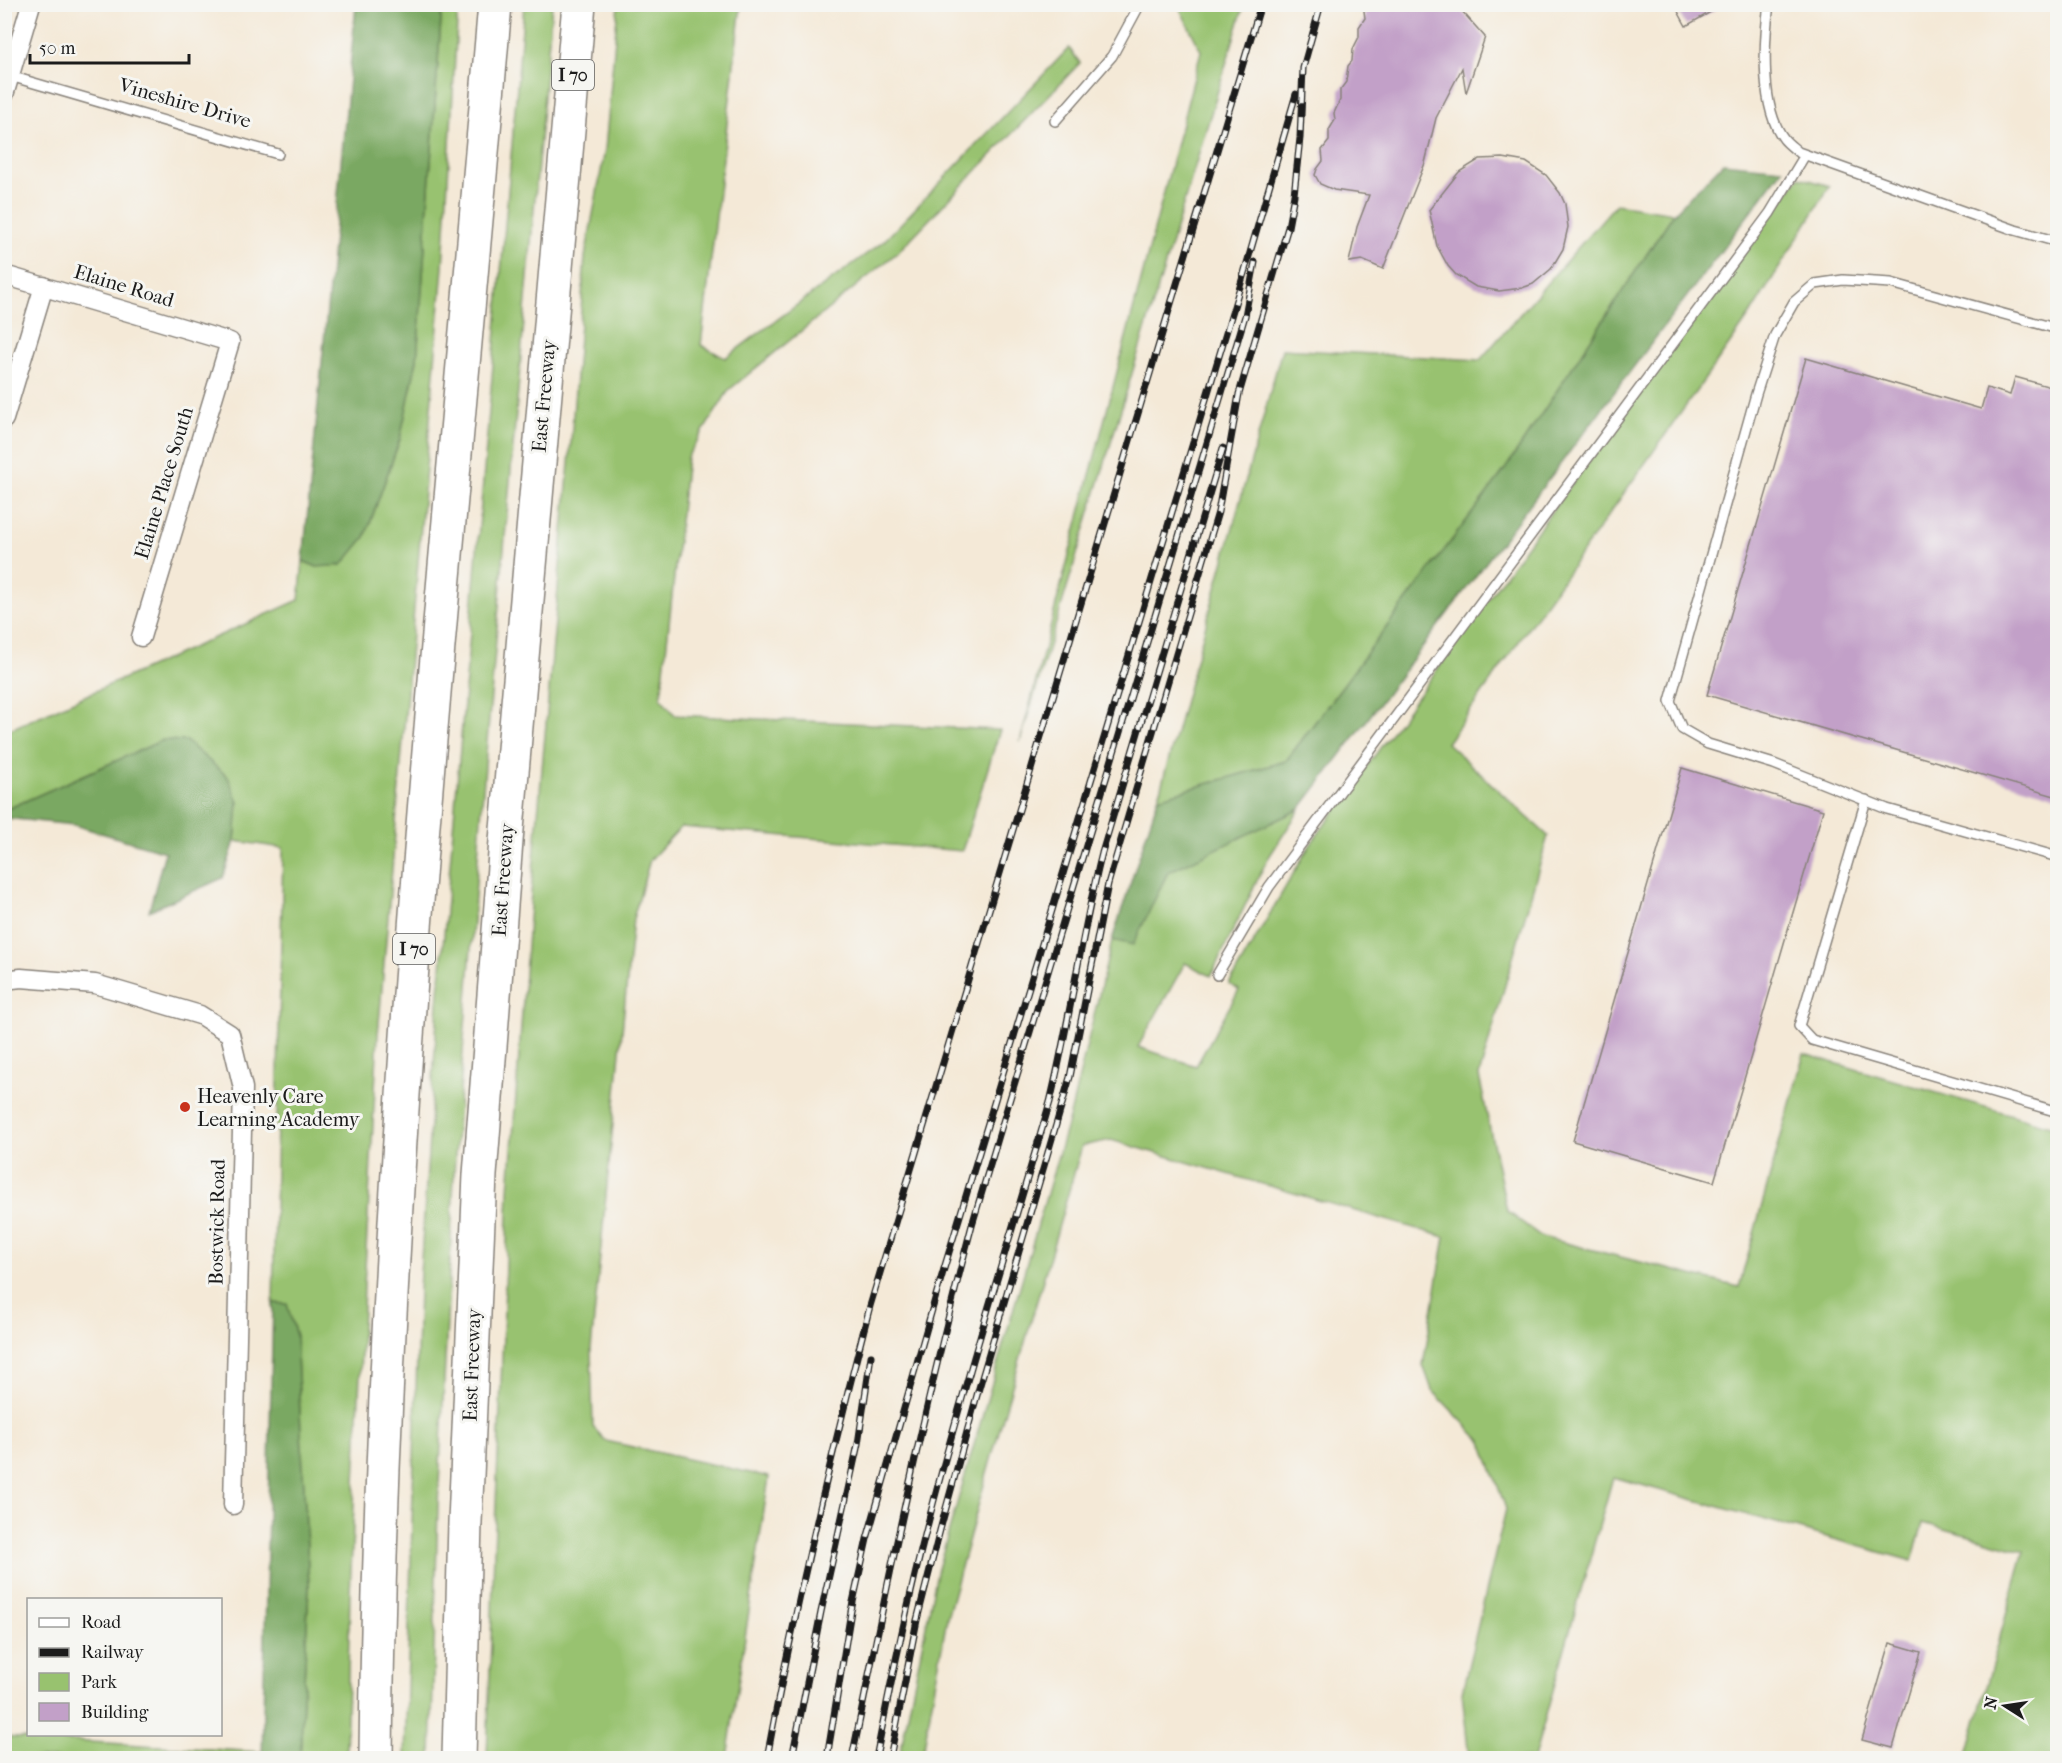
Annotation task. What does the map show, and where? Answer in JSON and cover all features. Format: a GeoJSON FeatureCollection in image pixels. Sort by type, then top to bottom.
{"type":"FeatureCollection","features":[{"type":"Feature","properties":{"kind":"highway","name":"I 70"},"geometry":{"type":"LineString","coordinates":[[376,1758],[377,1622],[384,1420],[394,1235],[437,652],[494,4]]}},
{"type":"Feature","properties":{"kind":"highway","name":"East Freeway"},"geometry":{"type":"LineString","coordinates":[[459,1758],[465,1534],[480,1174],[507,829],[579,4]]}},
{"type":"Feature","properties":{"kind":"street"},"geometry":{"type":"LineString","coordinates":[[4,95],[31,4]]}},
{"type":"Feature","properties":{"kind":"street","name":"Elaine Road"},"geometry":{"type":"LineString","coordinates":[[4,275],[230,342]]}},
{"type":"Feature","properties":{"kind":"street"},"geometry":{"type":"LineString","coordinates":[[4,419],[44,286]]}},
{"type":"Feature","properties":{"kind":"street","name":"Elaine Place South"},"geometry":{"type":"LineString","coordinates":[[141,637],[230,342]]}},
{"type":"Feature","properties":{"kind":"street","name":"Bostwick Road"},"geometry":{"type":"LineString","coordinates":[[4,980],[21,978],[95,984],[200,1015],[230,1034],[243,1088],[233,1505]]}},
{"type":"Feature","properties":{"kind":"lane"},"geometry":{"type":"LineString","coordinates":[[1055,121],[1112,56],[1140,4]]}},
{"type":"Feature","properties":{"kind":"lane"},"geometry":{"type":"LineString","coordinates":[[1769,4],[1766,33],[1766,80],[1773,116],[1784,138],[1798,152],[2015,230],[2058,242]]}},
{"type":"Feature","properties":{"kind":"lane","name":"Vineshire Drive"},"geometry":{"type":"LineString","coordinates":[[10,76],[278,154]]}},
{"type":"Feature","properties":{"kind":"lane"},"geometry":{"type":"LineString","coordinates":[[1218,975],[1269,887],[1770,213],[1805,155]]}},
{"type":"Feature","properties":{"kind":"lane"},"geometry":{"type":"LineString","coordinates":[[2058,329],[1891,283],[1843,280],[1815,284],[1794,302],[1775,335],[1756,394],[1670,701],[1682,729],[1708,744],[1774,764],[1887,808],[2058,857]]}},
{"type":"Feature","properties":{"kind":"lane"},"geometry":{"type":"LineString","coordinates":[[1866,800],[1799,1026],[1812,1040],[2058,1112]]}},
{"type":"Feature","properties":{"kind":"green space"},"geometry":{"type":"Polygon","coordinates":[[[356,5],[442,5],[417,360],[400,439],[365,537],[342,565],[317,567],[303,561],[356,5]]]}},
{"type":"Feature","properties":{"kind":"green space"},"geometry":{"type":"Polygon","coordinates":[[[442,5],[458,5],[443,267],[378,1035],[350,1593],[346,1758],[300,1758],[309,1586],[296,1336],[287,1305],[273,1303],[283,848],[235,841],[238,802],[163,740],[5,810],[4,732],[299,600],[303,561],[317,567],[365,537],[400,439],[417,360],[442,5]]]}},
{"type":"Feature","properties":{"kind":"green space"},"geometry":{"type":"Polygon","coordinates":[[[524,5],[552,5],[486,753],[455,1156],[438,1506],[431,1758],[405,1758],[419,1289],[438,1004],[524,5]]]}},
{"type":"Feature","properties":{"kind":"green space"},"geometry":{"type":"Polygon","coordinates":[[[618,5],[741,5],[701,345],[725,358],[884,241],[1069,48],[1080,63],[898,252],[729,390],[687,457],[661,698],[675,715],[1000,730],[962,851],[681,827],[650,860],[633,919],[591,1349],[593,1427],[606,1441],[769,1477],[727,1758],[487,1758],[509,1190],[530,905],[585,257],[605,150],[618,5]]]}},
{"type":"Feature","properties":{"kind":"green space"},"geometry":{"type":"Polygon","coordinates":[[[1178,5],[1244,5],[1020,742],[1201,51],[1178,5]]]}},
{"type":"Feature","properties":{"kind":"green space"},"geometry":{"type":"Polygon","coordinates":[[[1723,163],[1783,169],[1300,809],[1168,872],[1133,945],[1112,940],[1158,798],[1286,761],[1506,468],[1674,213],[1723,163]]]}},
{"type":"Feature","properties":{"kind":"green space"},"geometry":{"type":"Polygon","coordinates":[[[1799,177],[1830,186],[1748,318],[1447,743],[1548,836],[1479,1076],[1507,1211],[1542,1237],[1739,1287],[1804,1054],[2057,1128],[2057,1758],[1966,1758],[2024,1551],[1923,1523],[1912,1561],[1613,1477],[1534,1758],[1469,1758],[1462,1692],[1506,1509],[1482,1442],[1432,1390],[1423,1365],[1445,1237],[1111,1140],[1082,1146],[947,1618],[922,1758],[899,1758],[937,1572],[1071,1111],[1112,940],[1133,944],[1168,872],[1300,809],[1267,860],[1211,976],[1185,963],[1138,1047],[1196,1066],[1239,990],[1229,984],[1310,845],[1543,523],[1799,177]]]}},
{"type":"Feature","properties":{"kind":"green space"},"geometry":{"type":"Polygon","coordinates":[[[1616,204],[1674,213],[1506,468],[1286,761],[1158,798],[1282,349],[1480,360],[1616,204]]]}},
{"type":"Feature","properties":{"kind":"green space"},"geometry":{"type":"Polygon","coordinates":[[[163,740],[186,741],[228,777],[238,802],[235,841],[223,878],[149,911],[165,852],[74,825],[5,818],[5,810],[163,740]]]}},
{"type":"Feature","properties":{"kind":"green space"},"geometry":{"type":"Polygon","coordinates":[[[273,1303],[287,1304],[296,1336],[309,1586],[300,1758],[262,1758],[273,1303]]]}},
{"type":"Feature","properties":{"kind":"green space"},"geometry":{"type":"Polygon","coordinates":[[[4,1737],[262,1752],[262,1758],[5,1758],[4,1737]]]}},
{"type":"Feature","properties":{"kind":"building"},"geometry":{"type":"Polygon","coordinates":[[[1363,4],[1437,4],[1460,9],[1485,37],[1466,93],[1462,68],[1436,118],[1425,163],[1383,269],[1362,260],[1349,262],[1357,227],[1369,195],[1334,190],[1320,184],[1315,175],[1323,161],[1322,150],[1329,141],[1329,130],[1335,120],[1334,113],[1340,100],[1340,90],[1346,82],[1348,66],[1352,61],[1353,49],[1359,37],[1359,27],[1365,18],[1363,4]]]}},
{"type":"Feature","properties":{"kind":"building"},"geometry":{"type":"Polygon","coordinates":[[[1674,4],[1725,4],[1686,26],[1674,4]]]}},
{"type":"Feature","properties":{"kind":"building"},"geometry":{"type":"Polygon","coordinates":[[[1503,158],[1526,162],[1546,175],[1560,193],[1565,204],[1568,227],[1563,249],[1551,269],[1533,284],[1499,291],[1476,287],[1456,275],[1448,266],[1437,246],[1429,210],[1459,172],[1480,159],[1503,158]]]}},
{"type":"Feature","properties":{"kind":"building"},"geometry":{"type":"Polygon","coordinates":[[[1806,358],[1981,409],[1987,388],[2010,395],[2015,377],[2058,389],[2058,797],[1707,695],[1806,358]]]}},
{"type":"Feature","properties":{"kind":"building"},"geometry":{"type":"Polygon","coordinates":[[[1682,768],[1823,810],[1714,1182],[1573,1141],[1682,768]]]}},
{"type":"Feature","properties":{"kind":"building"},"geometry":{"type":"Polygon","coordinates":[[[1890,1643],[1921,1652],[1893,1748],[1862,1740],[1890,1643]]]}},
{"type":"Feature","properties":{"kind":"railway"},"geometry":{"type":"LineString","coordinates":[[767,1758],[814,1531],[870,1306],[1261,4]]}},
{"type":"Feature","properties":{"kind":"railway"},"geometry":{"type":"LineString","coordinates":[[890,1758],[917,1620],[940,1530],[1070,1077],[1108,884],[1218,512],[1239,394],[1288,227],[1300,138],[1303,68],[1321,4]]}},
{"type":"Feature","properties":{"kind":"railway"},"geometry":{"type":"LineString","coordinates":[[827,1758],[851,1611],[867,1539],[937,1292],[1296,94]]}},
{"type":"Feature","properties":{"kind":"railway"},"geometry":{"type":"LineString","coordinates":[[852,1758],[923,1424],[972,1225],[1245,316],[1255,262]]}},
{"type":"Feature","properties":{"kind":"railway"},"geometry":{"type":"LineString","coordinates":[[876,1758],[906,1614],[941,1474],[1050,1102],[1102,853],[1223,448]]}},
{"type":"Feature","properties":{"kind":"railway"},"geometry":{"type":"LineString","coordinates":[[792,1758],[858,1444],[871,1356]]}},
{"type":"Feature","properties":{"kind":"place","name":"Heavenly Care Learning Academy"},"geometry":{"type":"Point","coordinates":[185,1107]}}]}
